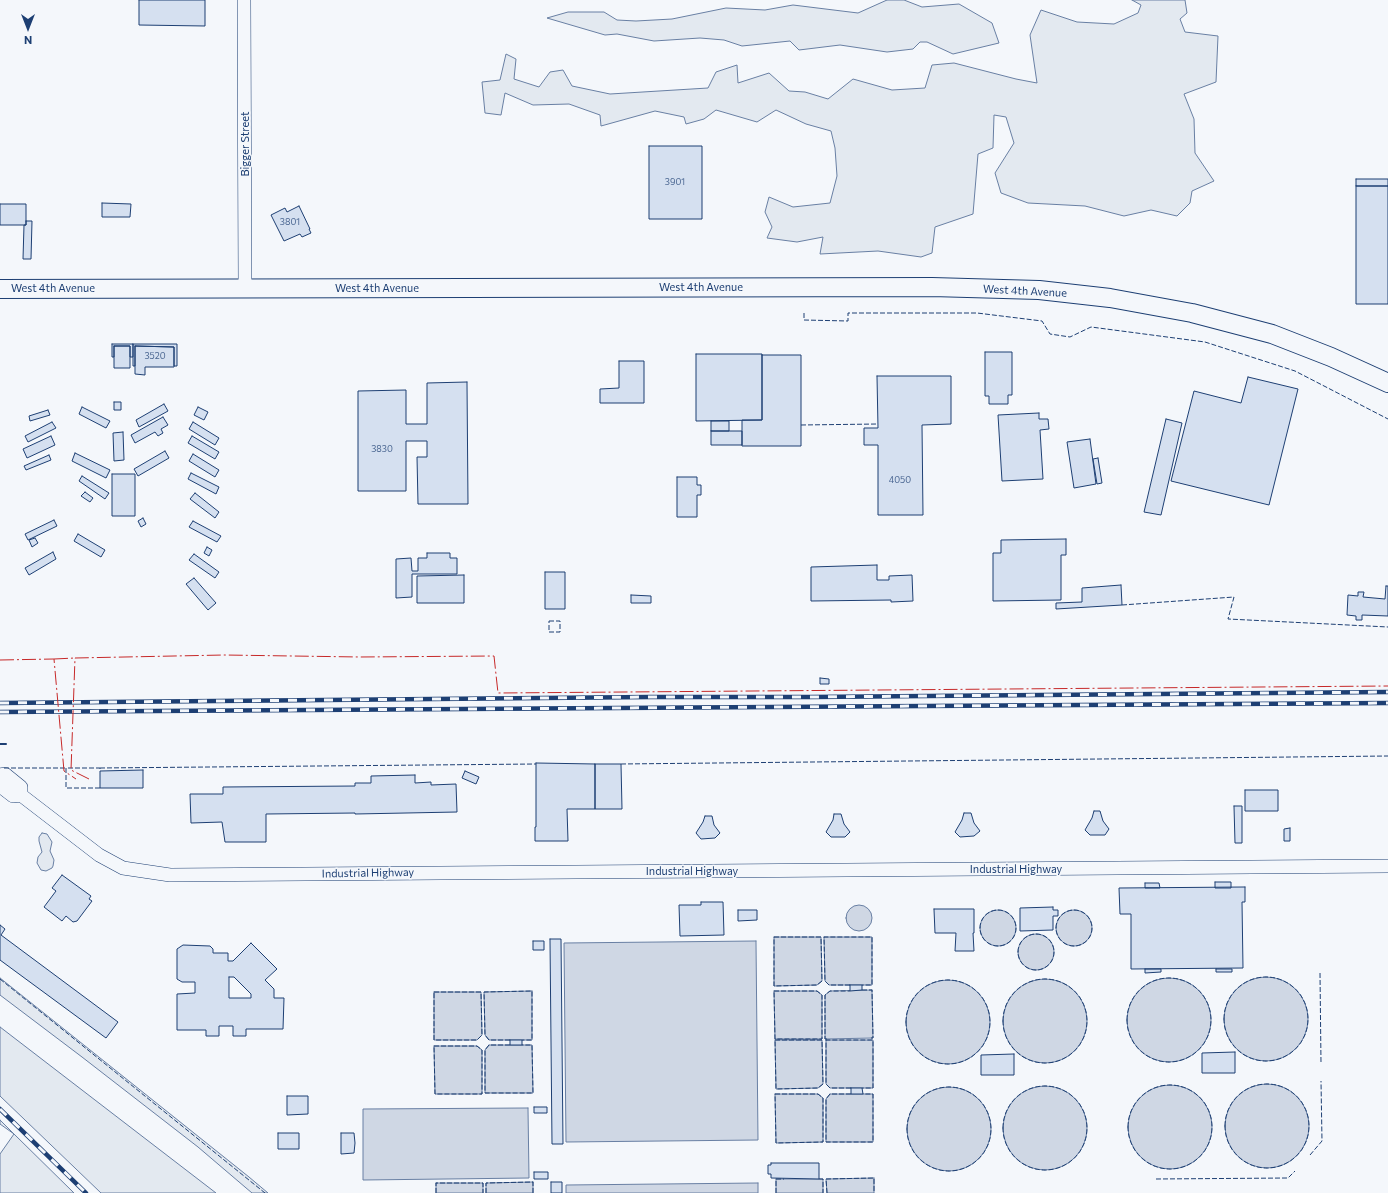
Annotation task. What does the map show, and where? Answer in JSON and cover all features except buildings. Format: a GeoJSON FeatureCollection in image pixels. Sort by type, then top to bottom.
{"type":"FeatureCollection","features":[{"type":"Feature","properties":{"kind":"main road","name":"West 4th Avenue"},"geometry":{"type":"LineString","coordinates":[[0,289],[932,287],[1039,290],[1110,298],[1192,313],[1258,330],[1331,357],[1388,383]]}},
{"type":"Feature","properties":{"kind":"street","name":"Bigger Street"},"geometry":{"type":"LineString","coordinates":[[244,0],[245,288]]}},
{"type":"Feature","properties":{"kind":"street","name":"Industrial Highway"},"geometry":{"type":"LineString","coordinates":[[0,775],[5,774],[22,787],[21,795]]}},
{"type":"Feature","properties":{"kind":"street","name":"Industrial Highway"},"geometry":{"type":"LineString","coordinates":[[0,786],[13,796],[21,795],[99,855],[123,868],[170,875],[1388,866]]}},
{"type":"Feature","properties":{"kind":"shaded area"},"geometry":{"type":"Polygon","coordinates":[[[887,0],[904,0],[922,7],[959,4],[992,23],[999,43],[953,54],[927,42],[920,42],[913,49],[887,52],[840,45],[799,50],[790,41],[742,46],[724,40],[700,38],[654,41],[617,34],[605,35],[547,18],[568,12],[604,12],[617,20],[636,21],[672,19],[726,8],[765,10],[793,5],[858,13],[887,0]]]}},
{"type":"Feature","properties":{"kind":"shaded area"},"geometry":{"type":"Polygon","coordinates":[[[1132,0],[1185,0],[1187,13],[1180,19],[1185,32],[1218,36],[1216,82],[1184,94],[1194,119],[1195,153],[1214,181],[1192,191],[1190,203],[1177,216],[1151,210],[1124,216],[1085,206],[1028,203],[1001,193],[995,173],[1014,143],[1006,117],[994,115],[993,148],[978,154],[973,214],[935,227],[932,253],[921,257],[878,251],[820,254],[823,237],[797,242],[767,238],[772,227],[765,212],[769,197],[793,207],[830,203],[837,176],[835,148],[831,131],[806,124],[776,110],[757,122],[716,110],[704,119],[686,124],[684,117],[655,111],[601,126],[600,115],[569,104],[533,105],[505,93],[501,115],[485,113],[482,82],[500,80],[506,54],[516,59],[514,79],[539,87],[550,72],[563,70],[572,86],[610,94],[708,88],[716,72],[737,65],[738,83],[769,73],[789,91],[805,92],[828,99],[853,79],[892,90],[925,88],[932,65],[954,63],[1037,83],[1030,35],[1041,10],[1077,22],[1114,24],[1138,13],[1141,5],[1132,0]]]}},
{"type":"Feature","properties":{"kind":"shaded area"},"geometry":{"type":"Polygon","coordinates":[[[42,833],[47,834],[52,842],[50,851],[54,860],[52,868],[46,871],[41,870],[37,863],[38,857],[42,852],[39,837],[42,833]]]}},
{"type":"Feature","properties":{"kind":"shaded area"},"geometry":{"type":"Polygon","coordinates":[[[859,905],[868,909],[872,918],[868,927],[859,931],[850,927],[846,918],[850,909],[859,905]]]}},
{"type":"Feature","properties":{"kind":"shaded area"},"geometry":{"type":"Polygon","coordinates":[[[998,910],[1011,915],[1016,928],[1011,941],[998,946],[985,941],[980,928],[985,915],[998,910]]]}},
{"type":"Feature","properties":{"kind":"shaded area"},"geometry":{"type":"Polygon","coordinates":[[[1074,910],[1087,915],[1092,928],[1087,941],[1074,946],[1061,941],[1056,928],[1061,915],[1074,910]]]}},
{"type":"Feature","properties":{"kind":"shaded area"},"geometry":{"type":"Polygon","coordinates":[[[1036,934],[1049,939],[1054,952],[1049,965],[1036,970],[1023,965],[1018,952],[1023,939],[1036,934]]]}},
{"type":"Feature","properties":{"kind":"shaded area"},"geometry":{"type":"Polygon","coordinates":[[[774,937],[821,937],[822,981],[817,985],[774,986],[774,937]]]}},
{"type":"Feature","properties":{"kind":"shaded area"},"geometry":{"type":"Polygon","coordinates":[[[824,937],[872,937],[872,985],[829,985],[825,981],[824,937]]]}},
{"type":"Feature","properties":{"kind":"shaded area"},"geometry":{"type":"Polygon","coordinates":[[[756,941],[758,1140],[566,1142],[564,943],[756,941]]]}},
{"type":"Feature","properties":{"kind":"shaded area"},"geometry":{"type":"Polygon","coordinates":[[[1266,977],[1282,980],[1289,984],[1301,996],[1305,1003],[1308,1019],[1305,1035],[1301,1042],[1289,1054],[1282,1058],[1266,1061],[1250,1058],[1243,1054],[1231,1042],[1227,1035],[1224,1019],[1227,1003],[1231,996],[1243,984],[1250,980],[1266,977]]]}},
{"type":"Feature","properties":{"kind":"shaded area"},"geometry":{"type":"Polygon","coordinates":[[[0,978],[268,1193],[252,1193],[198,1147],[0,995],[0,978]]]}},
{"type":"Feature","properties":{"kind":"shaded area"},"geometry":{"type":"Polygon","coordinates":[[[1169,978],[1185,981],[1192,985],[1204,997],[1208,1004],[1211,1020],[1208,1036],[1204,1043],[1192,1055],[1185,1059],[1169,1062],[1153,1059],[1146,1055],[1134,1043],[1130,1036],[1127,1020],[1130,1004],[1134,997],[1146,985],[1153,981],[1169,978]]]}},
{"type":"Feature","properties":{"kind":"shaded area"},"geometry":{"type":"Polygon","coordinates":[[[1045,979],[1061,982],[1068,986],[1080,998],[1084,1005],[1087,1021],[1084,1037],[1080,1044],[1068,1056],[1061,1060],[1045,1063],[1029,1060],[1022,1056],[1010,1044],[1006,1037],[1003,1021],[1006,1005],[1010,998],[1022,986],[1029,982],[1045,979]]]}},
{"type":"Feature","properties":{"kind":"shaded area"},"geometry":{"type":"Polygon","coordinates":[[[948,980],[964,983],[971,987],[983,999],[987,1006],[990,1022],[987,1038],[983,1045],[971,1057],[964,1061],[948,1064],[932,1061],[925,1057],[913,1045],[909,1038],[906,1022],[909,1006],[913,999],[925,987],[932,983],[948,980]]]}},
{"type":"Feature","properties":{"kind":"shaded area"},"geometry":{"type":"Polygon","coordinates":[[[872,990],[873,1038],[825,1039],[825,995],[830,991],[872,990]]]}},
{"type":"Feature","properties":{"kind":"shaded area"},"geometry":{"type":"Polygon","coordinates":[[[532,991],[532,1040],[489,1040],[485,1035],[484,992],[532,991]]]}},
{"type":"Feature","properties":{"kind":"shaded area"},"geometry":{"type":"Polygon","coordinates":[[[774,991],[817,991],[822,995],[822,1039],[775,1039],[774,991]]]}},
{"type":"Feature","properties":{"kind":"shaded area"},"geometry":{"type":"Polygon","coordinates":[[[434,992],[481,992],[482,1035],[477,1040],[434,1040],[434,992]]]}},
{"type":"Feature","properties":{"kind":"shaded area"},"geometry":{"type":"Polygon","coordinates":[[[0,1027],[216,1193],[101,1193],[0,1096],[0,1027]]]}},
{"type":"Feature","properties":{"kind":"shaded area"},"geometry":{"type":"Polygon","coordinates":[[[775,1040],[822,1040],[823,1084],[818,1088],[776,1089],[775,1040]]]}},
{"type":"Feature","properties":{"kind":"shaded area"},"geometry":{"type":"Polygon","coordinates":[[[826,1040],[873,1040],[873,1088],[830,1088],[826,1084],[826,1040]]]}},
{"type":"Feature","properties":{"kind":"shaded area"},"geometry":{"type":"Polygon","coordinates":[[[489,1045],[532,1045],[533,1093],[485,1093],[485,1050],[489,1045]]]}},
{"type":"Feature","properties":{"kind":"shaded area"},"geometry":{"type":"Polygon","coordinates":[[[434,1046],[477,1046],[482,1050],[482,1094],[435,1094],[434,1046]]]}},
{"type":"Feature","properties":{"kind":"shaded area"},"geometry":{"type":"Polygon","coordinates":[[[1267,1084],[1283,1087],[1290,1091],[1302,1103],[1306,1110],[1309,1126],[1306,1142],[1302,1149],[1290,1161],[1283,1165],[1267,1168],[1251,1165],[1244,1161],[1232,1149],[1228,1142],[1225,1126],[1228,1110],[1232,1103],[1244,1091],[1251,1087],[1267,1084]]]}},
{"type":"Feature","properties":{"kind":"shaded area"},"geometry":{"type":"Polygon","coordinates":[[[1170,1085],[1186,1088],[1200,1097],[1209,1111],[1212,1127],[1209,1143],[1200,1157],[1186,1166],[1170,1169],[1154,1166],[1140,1157],[1131,1143],[1128,1127],[1131,1111],[1140,1097],[1154,1088],[1170,1085]]]}},
{"type":"Feature","properties":{"kind":"shaded area"},"geometry":{"type":"Polygon","coordinates":[[[1045,1086],[1061,1089],[1075,1098],[1084,1112],[1087,1128],[1084,1144],[1075,1158],[1061,1167],[1045,1170],[1029,1167],[1015,1158],[1006,1144],[1003,1128],[1006,1112],[1015,1098],[1029,1089],[1045,1086]]]}},
{"type":"Feature","properties":{"kind":"shaded area"},"geometry":{"type":"Polygon","coordinates":[[[949,1087],[965,1090],[979,1099],[988,1113],[991,1129],[988,1145],[979,1159],[965,1168],[949,1171],[933,1168],[919,1159],[910,1145],[907,1129],[910,1113],[919,1099],[933,1090],[949,1087]]]}},
{"type":"Feature","properties":{"kind":"shaded area"},"geometry":{"type":"Polygon","coordinates":[[[775,1094],[818,1094],[823,1098],[823,1142],[776,1143],[775,1094]]]}},
{"type":"Feature","properties":{"kind":"shaded area"},"geometry":{"type":"Polygon","coordinates":[[[830,1094],[873,1094],[873,1142],[826,1142],[826,1099],[830,1094]]]}},
{"type":"Feature","properties":{"kind":"shaded area"},"geometry":{"type":"Polygon","coordinates":[[[528,1108],[529,1178],[363,1180],[363,1109],[528,1108]]]}},
{"type":"Feature","properties":{"kind":"shaded area"},"geometry":{"type":"Polygon","coordinates":[[[0,1120],[14,1134],[0,1124],[0,1120]]]}},
{"type":"Feature","properties":{"kind":"shaded area"},"geometry":{"type":"Polygon","coordinates":[[[14,1134],[74,1193],[0,1193],[0,1154],[14,1134]]]}},
{"type":"Feature","properties":{"kind":"shaded area"},"geometry":{"type":"Polygon","coordinates":[[[874,1178],[874,1193],[827,1193],[826,1179],[874,1178]]]}},
{"type":"Feature","properties":{"kind":"shaded area"},"geometry":{"type":"Polygon","coordinates":[[[776,1179],[823,1179],[823,1193],[776,1193],[776,1179]]]}},
{"type":"Feature","properties":{"kind":"shaded area"},"geometry":{"type":"Polygon","coordinates":[[[533,1182],[533,1193],[486,1193],[486,1183],[533,1182]]]}},
{"type":"Feature","properties":{"kind":"shaded area"},"geometry":{"type":"Polygon","coordinates":[[[436,1183],[483,1183],[483,1193],[436,1193],[436,1183]]]}},
{"type":"Feature","properties":{"kind":"shaded area"},"geometry":{"type":"Polygon","coordinates":[[[758,1183],[758,1193],[566,1193],[566,1185],[758,1183]]]}},
{"type":"Feature","properties":{"kind":"railway"},"geometry":{"type":"LineString","coordinates":[[0,703],[1388,692]]}},
{"type":"Feature","properties":{"kind":"railway"},"geometry":{"type":"LineString","coordinates":[[0,712],[1388,703]]}},
{"type":"Feature","properties":{"kind":"railway"},"geometry":{"type":"LineString","coordinates":[[0,1109],[86,1193]]}},
{"type":"Feature","properties":{"kind":"fence"},"geometry":{"type":"LineString","coordinates":[[804,313],[804,320],[848,321],[848,313],[977,313],[1042,321],[1050,334],[1070,337],[1091,327],[1205,342],[1295,371],[1388,419]]}},
{"type":"Feature","properties":{"kind":"fence"},"geometry":{"type":"LineString","coordinates":[[801,425],[878,424]]}},
{"type":"Feature","properties":{"kind":"fence"},"geometry":{"type":"LineString","coordinates":[[1122,605],[1234,597],[1228,619],[1388,627]]}},
{"type":"Feature","properties":{"kind":"fence"},"geometry":{"type":"LineString","coordinates":[[549,621],[560,621],[560,632],[549,632],[549,621]]}},
{"type":"Feature","properties":{"kind":"fence"},"geometry":{"type":"LineString","coordinates":[[621,764],[1388,756]]}},
{"type":"Feature","properties":{"kind":"fence"},"geometry":{"type":"LineString","coordinates":[[100,768],[536,764]]}},
{"type":"Feature","properties":{"kind":"fence"},"geometry":{"type":"LineString","coordinates":[[4,768],[66,768]]}},
{"type":"Feature","properties":{"kind":"fence"},"geometry":{"type":"LineString","coordinates":[[100,769],[66,768],[66,788],[100,788]]}},
{"type":"Feature","properties":{"kind":"fence"},"geometry":{"type":"LineString","coordinates":[[998,910],[1011,915],[1016,928],[1011,941],[998,946],[985,941],[980,928],[985,915],[998,910]]}},
{"type":"Feature","properties":{"kind":"fence"},"geometry":{"type":"LineString","coordinates":[[1074,910],[1087,915],[1092,928],[1087,941],[1074,946],[1061,941],[1056,928],[1061,915],[1074,910]]}},
{"type":"Feature","properties":{"kind":"fence"},"geometry":{"type":"LineString","coordinates":[[1036,934],[1049,939],[1054,952],[1049,965],[1036,970],[1023,965],[1018,952],[1023,939],[1036,934]]}},
{"type":"Feature","properties":{"kind":"fence"},"geometry":{"type":"LineString","coordinates":[[774,937],[821,937],[822,981],[817,985],[774,986],[774,937]]}},
{"type":"Feature","properties":{"kind":"fence"},"geometry":{"type":"LineString","coordinates":[[850,985],[829,985],[825,981],[824,937],[872,937],[872,985],[862,985]]}},
{"type":"Feature","properties":{"kind":"fence"},"geometry":{"type":"LineString","coordinates":[[1320,973],[1321,1063]]}},
{"type":"Feature","properties":{"kind":"fence"},"geometry":{"type":"LineString","coordinates":[[1266,977],[1282,980],[1289,984],[1301,996],[1305,1003],[1308,1019],[1305,1035],[1301,1042],[1289,1054],[1282,1058],[1266,1061],[1250,1058],[1243,1054],[1231,1042],[1227,1035],[1224,1019],[1227,1003],[1231,996],[1243,984],[1250,980],[1266,977]]}},
{"type":"Feature","properties":{"kind":"fence"},"geometry":{"type":"LineString","coordinates":[[1169,978],[1185,981],[1192,985],[1204,997],[1208,1004],[1211,1020],[1208,1036],[1204,1043],[1192,1055],[1185,1059],[1169,1062],[1153,1059],[1146,1055],[1134,1043],[1130,1036],[1127,1020],[1130,1004],[1134,997],[1146,985],[1153,981],[1169,978]]}},
{"type":"Feature","properties":{"kind":"fence"},"geometry":{"type":"LineString","coordinates":[[0,979],[265,1193]]}},
{"type":"Feature","properties":{"kind":"fence"},"geometry":{"type":"LineString","coordinates":[[1045,979],[1061,982],[1068,986],[1080,998],[1084,1005],[1087,1021],[1084,1037],[1080,1044],[1068,1056],[1061,1060],[1045,1063],[1029,1060],[1022,1056],[1010,1044],[1006,1037],[1003,1021],[1006,1005],[1010,998],[1022,986],[1029,982],[1045,979]]}},
{"type":"Feature","properties":{"kind":"fence"},"geometry":{"type":"LineString","coordinates":[[948,980],[964,983],[971,987],[983,999],[987,1006],[990,1022],[987,1038],[983,1045],[971,1057],[964,1061],[948,1064],[932,1061],[925,1057],[913,1045],[909,1038],[906,1022],[909,1006],[913,999],[925,987],[932,983],[948,980]]}},
{"type":"Feature","properties":{"kind":"fence"},"geometry":{"type":"LineString","coordinates":[[862,990],[872,990],[873,1038],[871,1038]]}},
{"type":"Feature","properties":{"kind":"fence"},"geometry":{"type":"LineString","coordinates":[[510,1040],[489,1040],[485,1035],[484,992],[532,991],[532,1040],[522,1040]]}},
{"type":"Feature","properties":{"kind":"fence"},"geometry":{"type":"LineString","coordinates":[[774,991],[817,991],[822,995],[822,1039],[775,1039],[774,991]]}},
{"type":"Feature","properties":{"kind":"fence"},"geometry":{"type":"LineString","coordinates":[[827,1039],[825,1039],[825,995],[830,991],[850,991]]}},
{"type":"Feature","properties":{"kind":"fence"},"geometry":{"type":"LineString","coordinates":[[434,992],[481,992],[482,1035],[477,1040],[434,1040],[434,992]]}},
{"type":"Feature","properties":{"kind":"fence"},"geometry":{"type":"LineString","coordinates":[[775,1040],[822,1040],[823,1084],[818,1088],[776,1089],[775,1040]]}},
{"type":"Feature","properties":{"kind":"fence"},"geometry":{"type":"LineString","coordinates":[[851,1088],[830,1088],[826,1084],[826,1040],[873,1040],[873,1088],[862,1088]]}},
{"type":"Feature","properties":{"kind":"fence"},"geometry":{"type":"LineString","coordinates":[[510,1045],[489,1045],[485,1050],[485,1093],[533,1093],[532,1045],[522,1045]]}},
{"type":"Feature","properties":{"kind":"fence"},"geometry":{"type":"LineString","coordinates":[[434,1046],[477,1046],[482,1050],[482,1094],[435,1094],[434,1046]]}},
{"type":"Feature","properties":{"kind":"fence"},"geometry":{"type":"LineString","coordinates":[[1310,1155],[1322,1141],[1321,1081]]}},
{"type":"Feature","properties":{"kind":"fence"},"geometry":{"type":"LineString","coordinates":[[1267,1084],[1283,1087],[1290,1091],[1302,1103],[1306,1110],[1309,1126],[1306,1142],[1302,1149],[1290,1161],[1283,1165],[1267,1168],[1251,1165],[1244,1161],[1232,1149],[1228,1142],[1225,1126],[1228,1110],[1232,1103],[1244,1091],[1251,1087],[1267,1084]]}},
{"type":"Feature","properties":{"kind":"fence"},"geometry":{"type":"LineString","coordinates":[[1170,1085],[1186,1088],[1200,1097],[1209,1111],[1212,1127],[1209,1143],[1200,1157],[1186,1166],[1170,1169],[1154,1166],[1140,1157],[1131,1143],[1128,1127],[1131,1111],[1140,1097],[1154,1088],[1170,1085]]}},
{"type":"Feature","properties":{"kind":"fence"},"geometry":{"type":"LineString","coordinates":[[1045,1086],[1061,1089],[1075,1098],[1084,1112],[1087,1128],[1084,1144],[1075,1158],[1061,1167],[1045,1170],[1029,1167],[1015,1158],[1006,1144],[1003,1128],[1006,1112],[1015,1098],[1029,1089],[1045,1086]]}},
{"type":"Feature","properties":{"kind":"fence"},"geometry":{"type":"LineString","coordinates":[[949,1087],[965,1090],[979,1099],[988,1113],[991,1129],[988,1145],[979,1159],[965,1168],[949,1171],[933,1168],[919,1159],[910,1145],[907,1129],[910,1113],[919,1099],[933,1090],[949,1087]]}},
{"type":"Feature","properties":{"kind":"fence"},"geometry":{"type":"LineString","coordinates":[[775,1094],[818,1094],[823,1098],[823,1142],[776,1143],[775,1094]]}},
{"type":"Feature","properties":{"kind":"fence"},"geometry":{"type":"LineString","coordinates":[[851,1094],[830,1094],[826,1099],[826,1142],[873,1142],[873,1094],[863,1094]]}},
{"type":"Feature","properties":{"kind":"fence"},"geometry":{"type":"LineString","coordinates":[[1156,1179],[1288,1178],[1295,1171]]}},
{"type":"Feature","properties":{"kind":"fence"},"geometry":{"type":"LineString","coordinates":[[827,1193],[826,1179],[874,1178],[874,1193]]}},
{"type":"Feature","properties":{"kind":"fence"},"geometry":{"type":"LineString","coordinates":[[776,1193],[776,1179],[784,1179]]}},
{"type":"Feature","properties":{"kind":"fence"},"geometry":{"type":"LineString","coordinates":[[819,1179],[823,1179],[823,1193]]}},
{"type":"Feature","properties":{"kind":"fence"},"geometry":{"type":"LineString","coordinates":[[486,1193],[486,1183],[533,1182],[533,1193]]}},
{"type":"Feature","properties":{"kind":"fence"},"geometry":{"type":"LineString","coordinates":[[436,1193],[436,1183],[483,1183],[483,1193]]}},
{"type":"Feature","properties":{"kind":"wall"},"geometry":{"type":"LineString","coordinates":[[0,744],[6,744]]}},
{"type":"Feature","properties":{"kind":"power"},"geometry":{"type":"LineString","coordinates":[[89,779],[71,770],[75,658],[224,655],[360,657],[494,656],[498,693],[1388,686]]}},
{"type":"Feature","properties":{"kind":"power"},"geometry":{"type":"LineString","coordinates":[[54,659],[75,658]]}},
{"type":"Feature","properties":{"kind":"power"},"geometry":{"type":"LineString","coordinates":[[0,660],[54,659],[64,771],[76,779]]}}]}
